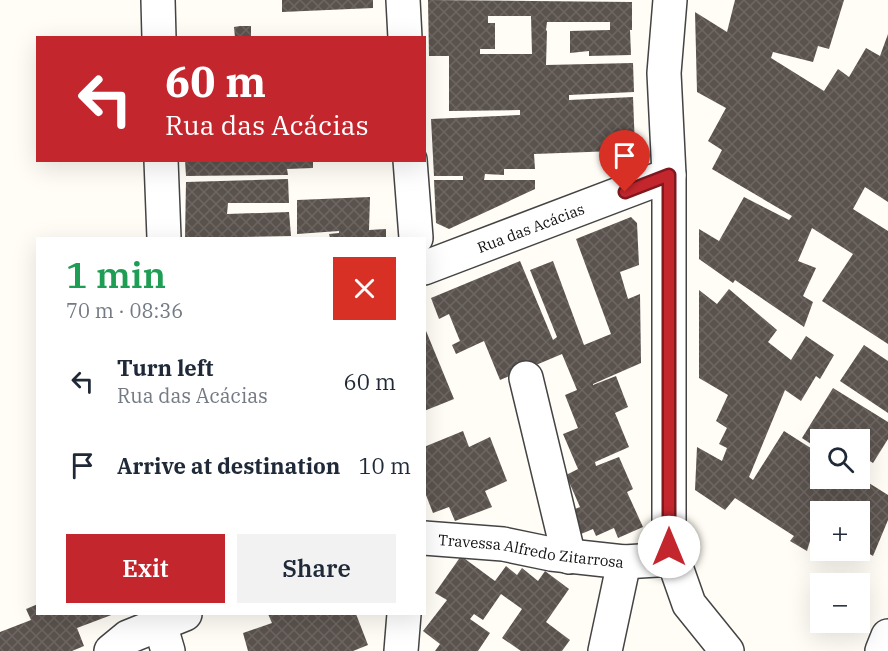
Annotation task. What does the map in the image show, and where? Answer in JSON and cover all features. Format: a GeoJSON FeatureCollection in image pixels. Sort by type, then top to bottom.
{"type":"FeatureCollection","features":[{"type":"Feature","properties":{"kind":"street"},"geometry":{"type":"LineString","coordinates":[[158,0],[159,36]]}},
{"type":"Feature","properties":{"kind":"street"},"geometry":{"type":"LineString","coordinates":[[403,0],[405,36]]}},
{"type":"Feature","properties":{"kind":"street"},"geometry":{"type":"LineString","coordinates":[[669,0],[664,73],[669,175],[669,547],[689,604],[727,651]]}},
{"type":"Feature","properties":{"kind":"street"},"geometry":{"type":"LineString","coordinates":[[161,162],[164,237]]}},
{"type":"Feature","properties":{"kind":"street"},"geometry":{"type":"LineString","coordinates":[[410,162],[416,237]]}},
{"type":"Feature","properties":{"kind":"street","name":"Rua das Acácias"},"geometry":{"type":"LineString","coordinates":[[426,267],[669,175]]}},
{"type":"Feature","properties":{"kind":"street"},"geometry":{"type":"LineString","coordinates":[[526,378],[569,556]]}},
{"type":"Feature","properties":{"kind":"street","name":"Travessa Alfredo Zitarrosa"},"geometry":{"type":"LineString","coordinates":[[426,538],[502,544],[569,556],[624,562],[673,559]]}},
{"type":"Feature","properties":{"kind":"street"},"geometry":{"type":"LineString","coordinates":[[605,651],[624,562]]}},
{"type":"Feature","properties":{"kind":"street"},"geometry":{"type":"LineString","coordinates":[[401,651],[404,615]]}},
{"type":"Feature","properties":{"kind":"street"},"geometry":{"type":"LineString","coordinates":[[111,651],[128,637],[171,629]]}},
{"type":"Feature","properties":{"kind":"street"},"geometry":{"type":"LineString","coordinates":[[882,651],[888,636]]}},
{"type":"Feature","properties":{"kind":"building"},"geometry":{"type":"Polygon","coordinates":[[[282,0],[373,0],[373,8],[282,12],[282,0]]]}},
{"type":"Feature","properties":{"kind":"building"},"geometry":{"type":"Polygon","coordinates":[[[428,0],[632,2],[631,55],[589,56],[589,51],[570,53],[570,31],[610,30],[610,22],[547,22],[546,65],[633,63],[634,92],[569,95],[569,100],[633,97],[635,148],[614,158],[615,151],[534,154],[535,169],[504,169],[504,175],[485,174],[484,180],[535,180],[535,189],[449,229],[436,223],[434,180],[463,180],[463,176],[434,176],[431,119],[520,115],[520,110],[449,111],[449,56],[429,56],[428,0]],[[488,16],[488,23],[495,23],[495,49],[480,49],[480,54],[532,54],[531,16],[488,16]]]}},
{"type":"Feature","properties":{"kind":"building"},"geometry":{"type":"Polygon","coordinates":[[[735,0],[844,0],[829,49],[818,46],[813,62],[773,52],[771,58],[824,91],[838,69],[849,77],[866,48],[880,56],[888,34],[888,202],[865,187],[853,209],[888,231],[888,344],[822,301],[853,254],[812,228],[798,261],[816,268],[803,296],[813,302],[804,327],[735,280],[733,283],[699,259],[699,229],[719,241],[744,197],[789,220],[792,216],[712,169],[722,150],[708,141],[726,108],[697,92],[695,12],[727,32],[735,0]]]}},
{"type":"Feature","properties":{"kind":"building"},"geometry":{"type":"Polygon","coordinates":[[[251,26],[251,36],[235,36],[234,27],[251,26]]]}},
{"type":"Feature","properties":{"kind":"building"},"geometry":{"type":"Polygon","coordinates":[[[185,162],[313,162],[313,168],[287,169],[288,175],[186,176],[185,162]]]}},
{"type":"Feature","properties":{"kind":"building"},"geometry":{"type":"Polygon","coordinates":[[[288,179],[289,203],[228,203],[227,214],[289,212],[291,236],[185,237],[186,182],[288,179]]]}},
{"type":"Feature","properties":{"kind":"building"},"geometry":{"type":"Polygon","coordinates":[[[370,197],[369,230],[386,229],[386,237],[330,237],[329,234],[339,233],[339,231],[297,234],[297,200],[370,197]]]}},
{"type":"Feature","properties":{"kind":"building"},"geometry":{"type":"Polygon","coordinates":[[[631,217],[637,223],[639,265],[620,272],[628,299],[640,294],[641,363],[593,384],[616,376],[628,407],[615,413],[629,447],[595,462],[596,466],[619,457],[633,489],[627,492],[643,527],[618,538],[614,528],[596,536],[593,529],[581,534],[570,511],[580,507],[566,475],[578,469],[563,434],[578,428],[565,395],[577,390],[562,354],[500,380],[484,341],[456,354],[452,345],[460,341],[449,314],[439,319],[431,298],[520,261],[553,340],[557,337],[530,270],[553,261],[584,345],[611,334],[576,239],[631,217]]]}},
{"type":"Feature","properties":{"kind":"building"},"geometry":{"type":"Polygon","coordinates":[[[729,289],[777,330],[768,342],[791,360],[806,336],[834,355],[820,379],[816,376],[801,401],[785,390],[749,477],[753,480],[784,431],[810,448],[810,489],[870,489],[870,484],[888,495],[888,520],[873,556],[870,554],[870,501],[810,501],[810,541],[807,551],[790,541],[794,536],[735,498],[725,510],[695,490],[697,447],[722,461],[727,448],[719,444],[727,428],[716,421],[728,395],[699,378],[699,290],[717,304],[729,289]]]}},
{"type":"Feature","properties":{"kind":"building"},"geometry":{"type":"Polygon","coordinates":[[[426,331],[454,399],[426,410],[426,331]]]}},
{"type":"Feature","properties":{"kind":"building"},"geometry":{"type":"Polygon","coordinates":[[[864,345],[888,361],[888,413],[840,381],[864,345]]]}},
{"type":"Feature","properties":{"kind":"building"},"geometry":{"type":"Polygon","coordinates":[[[833,388],[888,422],[888,439],[873,463],[870,461],[870,429],[810,429],[810,443],[802,438],[833,388]]]}},
{"type":"Feature","properties":{"kind":"building"},"geometry":{"type":"Polygon","coordinates":[[[463,431],[469,447],[490,437],[507,481],[485,491],[492,507],[455,521],[449,507],[433,513],[426,495],[426,446],[463,431]]]}},
{"type":"Feature","properties":{"kind":"building"},"geometry":{"type":"Polygon","coordinates":[[[461,556],[495,581],[506,566],[517,575],[522,568],[538,581],[545,571],[569,589],[546,622],[570,640],[562,651],[521,651],[502,638],[522,609],[501,594],[483,620],[474,614],[470,619],[490,633],[478,651],[435,651],[440,644],[423,631],[447,600],[435,593],[461,556]]]}},
{"type":"Feature","properties":{"kind":"building"},"geometry":{"type":"Polygon","coordinates":[[[36,605],[36,615],[111,615],[77,628],[84,646],[72,651],[0,651],[0,632],[31,620],[26,609],[36,605]]]}},
{"type":"Feature","properties":{"kind":"building"},"geometry":{"type":"Polygon","coordinates":[[[268,615],[356,615],[368,645],[353,651],[248,651],[243,633],[272,623],[268,615]]]}},
{"type":"Feature","properties":{"kind":"route"},"geometry":{"type":"LineString","coordinates":[[625,192],[669,175],[669,547]]}}]}
